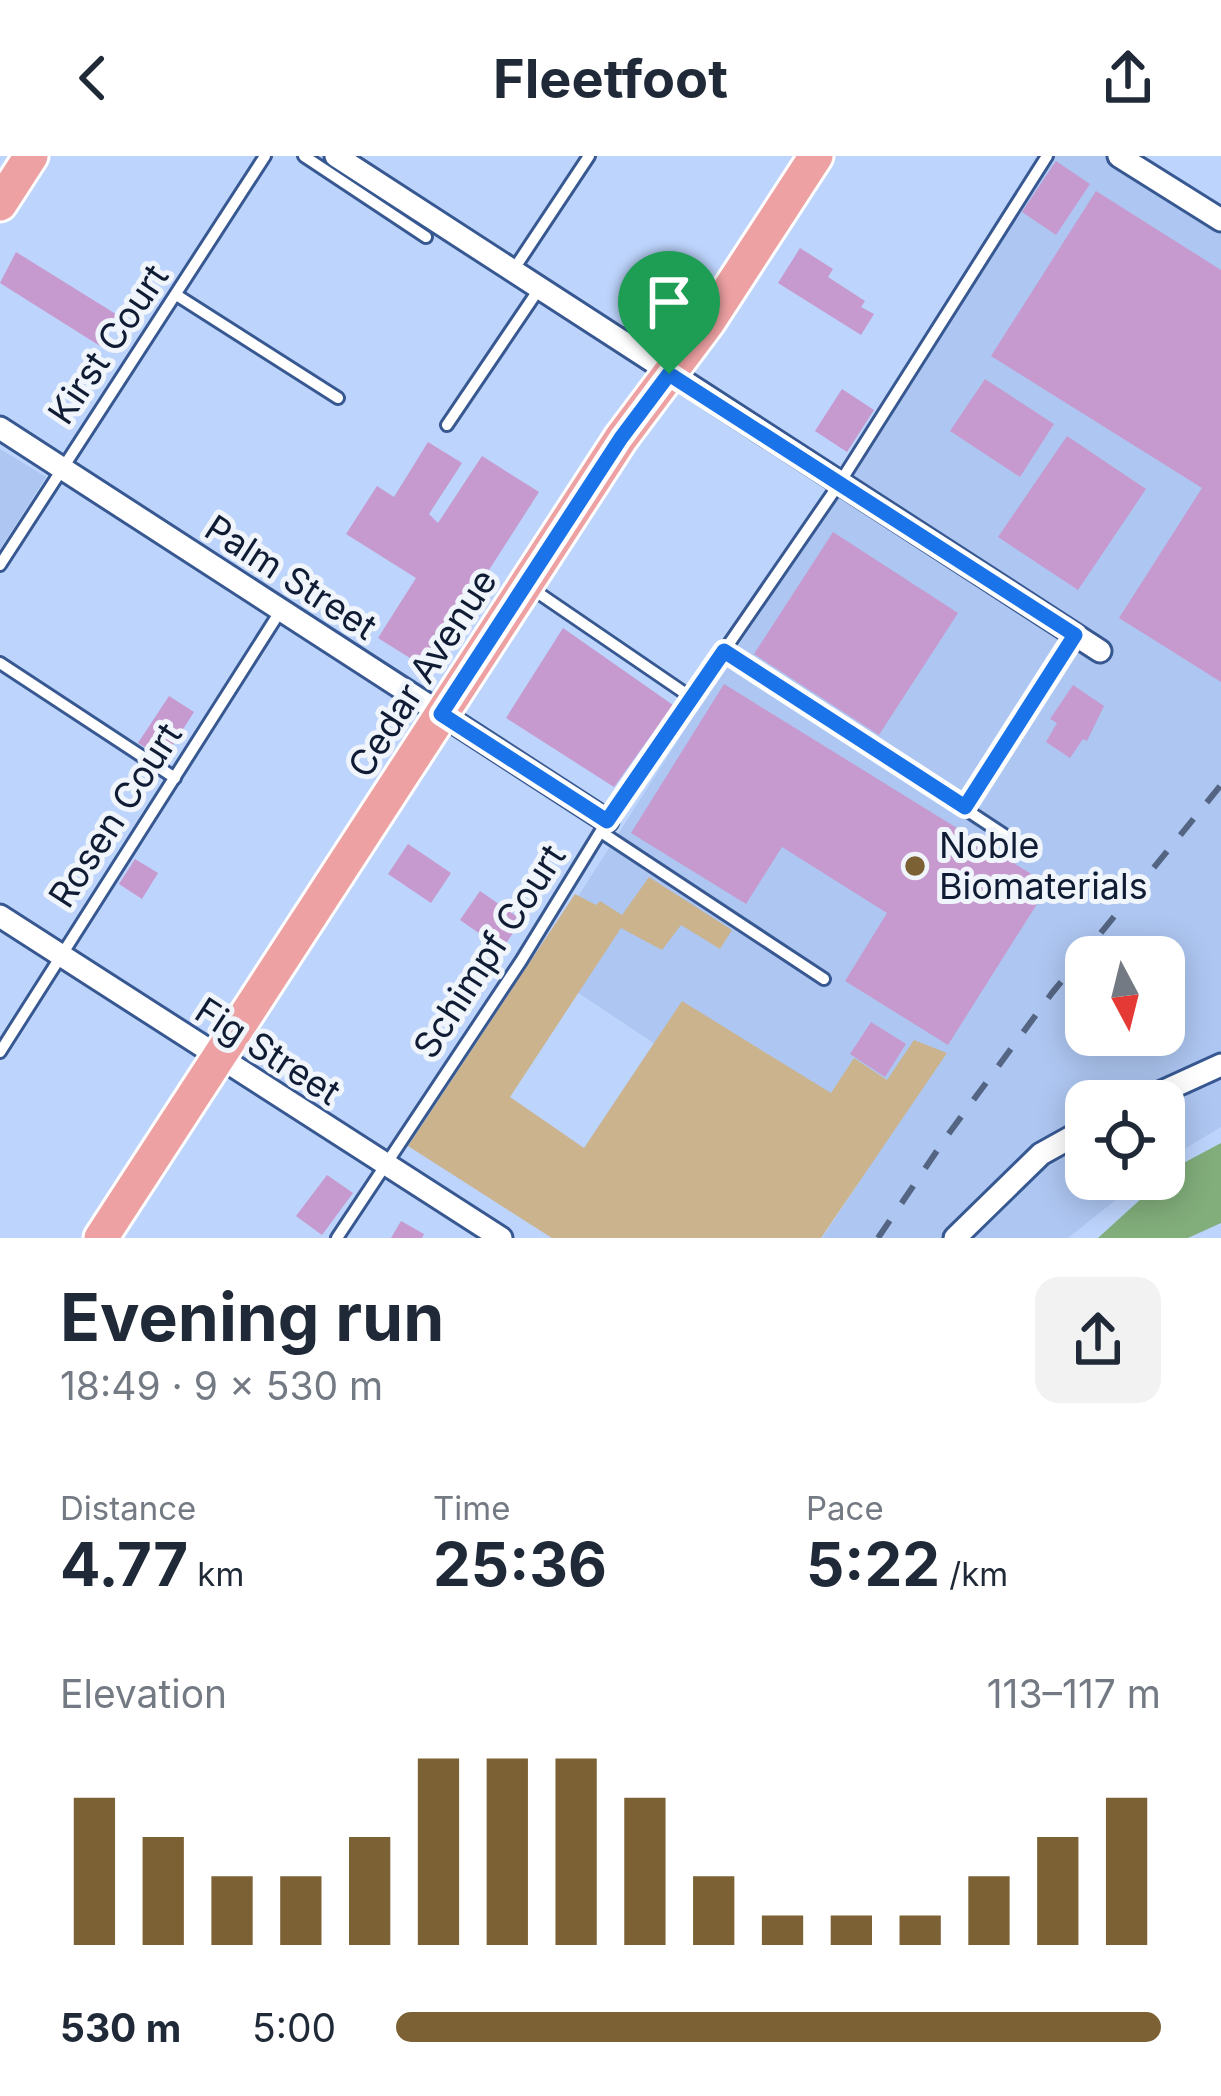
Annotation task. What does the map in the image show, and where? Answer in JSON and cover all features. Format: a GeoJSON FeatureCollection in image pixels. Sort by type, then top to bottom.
{"type":"FeatureCollection","features":[{"type":"Feature","properties":{"kind":"main road"},"geometry":{"type":"LineString","coordinates":[[0,204],[31,156]]}},
{"type":"Feature","properties":{"kind":"main road","name":"Cedar Avenue"},"geometry":{"type":"LineString","coordinates":[[101,1238],[621,438],[816,156]]}},
{"type":"Feature","properties":{"kind":"street"},"geometry":{"type":"LineString","coordinates":[[336,156],[1100,652]]}},
{"type":"Feature","properties":{"kind":"street"},"geometry":{"type":"LineString","coordinates":[[1119,156],[1221,220]]}},
{"type":"Feature","properties":{"kind":"street","name":"Palm Street"},"geometry":{"type":"LineString","coordinates":[[0,428],[441,714],[604,826]]}},
{"type":"Feature","properties":{"kind":"street","name":"Fig Street"},"geometry":{"type":"LineString","coordinates":[[0,916],[501,1238]]}},
{"type":"Feature","properties":{"kind":"street"},"geometry":{"type":"LineString","coordinates":[[1185,1081],[1221,1065]]}},
{"type":"Feature","properties":{"kind":"street"},"geometry":{"type":"LineString","coordinates":[[956,1238],[1041,1154],[1065,1141]]}},
{"type":"Feature","properties":{"kind":"lane","name":"Kirst Court"},"geometry":{"type":"LineString","coordinates":[[0,565],[265,156]]}},
{"type":"Feature","properties":{"kind":"lane"},"geometry":{"type":"LineString","coordinates":[[304,156],[426,237]]}},
{"type":"Feature","properties":{"kind":"lane"},"geometry":{"type":"LineString","coordinates":[[512,272],[589,156]]}},
{"type":"Feature","properties":{"kind":"lane","name":"Schimpf Court"},"geometry":{"type":"LineString","coordinates":[[337,1238],[521,962],[604,826],[839,484],[1047,156]]}},
{"type":"Feature","properties":{"kind":"lane"},"geometry":{"type":"LineString","coordinates":[[447,425],[538,289]]}},
{"type":"Feature","properties":{"kind":"lane"},"geometry":{"type":"LineString","coordinates":[[178,296],[338,398]]}},
{"type":"Feature","properties":{"kind":"lane"},"geometry":{"type":"LineString","coordinates":[[526,584],[692,698]]}},
{"type":"Feature","properties":{"kind":"lane","name":"Rosen Court"},"geometry":{"type":"LineString","coordinates":[[0,1052],[281,610]]}},
{"type":"Feature","properties":{"kind":"lane"},"geometry":{"type":"LineString","coordinates":[[965,807],[1075,635]]}},
{"type":"Feature","properties":{"kind":"lane"},"geometry":{"type":"LineString","coordinates":[[724,651],[1009,838]]}},
{"type":"Feature","properties":{"kind":"lane"},"geometry":{"type":"LineString","coordinates":[[0,663],[175,778]]}},
{"type":"Feature","properties":{"kind":"lane"},"geometry":{"type":"LineString","coordinates":[[604,826],[824,979]]}},
{"type":"Feature","properties":{"kind":"shaded area"},"geometry":{"type":"Polygon","coordinates":[[[1051,156],[1117,156],[1221,224],[1221,1127],[1185,1148],[1185,1080],[1065,1080],[1065,1200],[1116,1200],[1068,1238],[822,1238],[860,1181],[535,964],[1051,156]]]}},
{"type":"Feature","properties":{"kind":"shaded area"},"geometry":{"type":"Polygon","coordinates":[[[0,449],[46,477],[0,549],[0,449]]]}},
{"type":"Feature","properties":{"kind":"shaded area"},"geometry":{"type":"Polygon","coordinates":[[[649,877],[732,930],[720,949],[681,925],[662,950],[621,928],[510,1097],[584,1148],[682,1001],[831,1093],[854,1058],[887,1080],[914,1040],[947,1053],[821,1238],[552,1238],[408,1146],[575,894],[596,905],[600,901],[622,915],[649,877]]]}},
{"type":"Feature","properties":{"kind":"shaded area"},"geometry":{"type":"Polygon","coordinates":[[[1221,1143],[1221,1223],[1188,1238],[1098,1238],[1140,1200],[1185,1200],[1185,1162],[1221,1143]]]}},
{"type":"Feature","properties":{"kind":"building"},"geometry":{"type":"Polygon","coordinates":[[[1056,161],[1090,184],[1056,235],[1022,212],[1056,161]]]}},
{"type":"Feature","properties":{"kind":"building"},"geometry":{"type":"Polygon","coordinates":[[[1096,191],[1221,270],[1221,682],[1119,618],[1202,488],[991,356],[1096,191]]]}},
{"type":"Feature","properties":{"kind":"building"},"geometry":{"type":"Polygon","coordinates":[[[800,248],[833,269],[828,277],[865,301],[861,307],[874,314],[861,335],[778,283],[800,248]]]}},
{"type":"Feature","properties":{"kind":"building"},"geometry":{"type":"Polygon","coordinates":[[[16,252],[119,316],[100,346],[0,283],[16,252]]]}},
{"type":"Feature","properties":{"kind":"building"},"geometry":{"type":"Polygon","coordinates":[[[985,379],[1054,424],[1020,477],[950,431],[985,379]]]}},
{"type":"Feature","properties":{"kind":"building"},"geometry":{"type":"Polygon","coordinates":[[[842,389],[874,410],[847,452],[815,431],[842,389]]]}},
{"type":"Feature","properties":{"kind":"building"},"geometry":{"type":"Polygon","coordinates":[[[1067,436],[1146,489],[1078,590],[998,537],[1067,436]]]}},
{"type":"Feature","properties":{"kind":"building"},"geometry":{"type":"Polygon","coordinates":[[[428,442],[462,463],[429,514],[438,523],[482,456],[539,492],[426,668],[378,638],[416,578],[346,534],[377,486],[394,497],[428,442]]]}},
{"type":"Feature","properties":{"kind":"building"},"geometry":{"type":"Polygon","coordinates":[[[833,532],[958,613],[879,735],[754,654],[833,532]]]}},
{"type":"Feature","properties":{"kind":"building"},"geometry":{"type":"Polygon","coordinates":[[[563,628],[673,705],[614,787],[506,718],[563,628]]]}},
{"type":"Feature","properties":{"kind":"building","name":"Noble Biomaterials"},"geometry":{"type":"Polygon","coordinates":[[[724,684],[1049,885],[948,1045],[845,981],[887,913],[782,847],[746,904],[631,833],[724,684]]]}},
{"type":"Feature","properties":{"kind":"building"},"geometry":{"type":"Polygon","coordinates":[[[1073,685],[1104,706],[1087,741],[1083,739],[1070,758],[1046,742],[1057,723],[1050,719],[1073,685]]]}},
{"type":"Feature","properties":{"kind":"building"},"geometry":{"type":"Polygon","coordinates":[[[169,696],[194,712],[164,759],[138,743],[169,696]]]}},
{"type":"Feature","properties":{"kind":"building"},"geometry":{"type":"Polygon","coordinates":[[[408,844],[451,873],[431,903],[388,874],[408,844]]]}},
{"type":"Feature","properties":{"kind":"building"},"geometry":{"type":"Polygon","coordinates":[[[135,859],[158,873],[142,899],[119,884],[135,859]]]}},
{"type":"Feature","properties":{"kind":"building"},"geometry":{"type":"Polygon","coordinates":[[[480,891],[522,920],[502,949],[460,920],[480,891]]]}},
{"type":"Feature","properties":{"kind":"building"},"geometry":{"type":"Polygon","coordinates":[[[871,1022],[906,1044],[885,1077],[850,1054],[871,1022]]]}},
{"type":"Feature","properties":{"kind":"building"},"geometry":{"type":"Polygon","coordinates":[[[327,1175],[353,1193],[322,1235],[296,1216],[327,1175]]]}},
{"type":"Feature","properties":{"kind":"building"},"geometry":{"type":"Polygon","coordinates":[[[401,1221],[424,1234],[422,1238],[391,1238],[401,1221]]]}},
{"type":"Feature","properties":{"kind":"railway"},"geometry":{"type":"LineString","coordinates":[[878,1238],[1052,993],[1221,785]]}},
{"type":"Feature","properties":{"kind":"place","name":"Noble Biomaterials"},"geometry":{"type":"Point","coordinates":[915,866]}},
{"type":"Feature","properties":{"kind":"route"},"geometry":{"type":"LineString","coordinates":[[669,374],[1075,635],[965,807],[724,651],[607,821],[441,714],[621,438],[669,374]]}}]}
